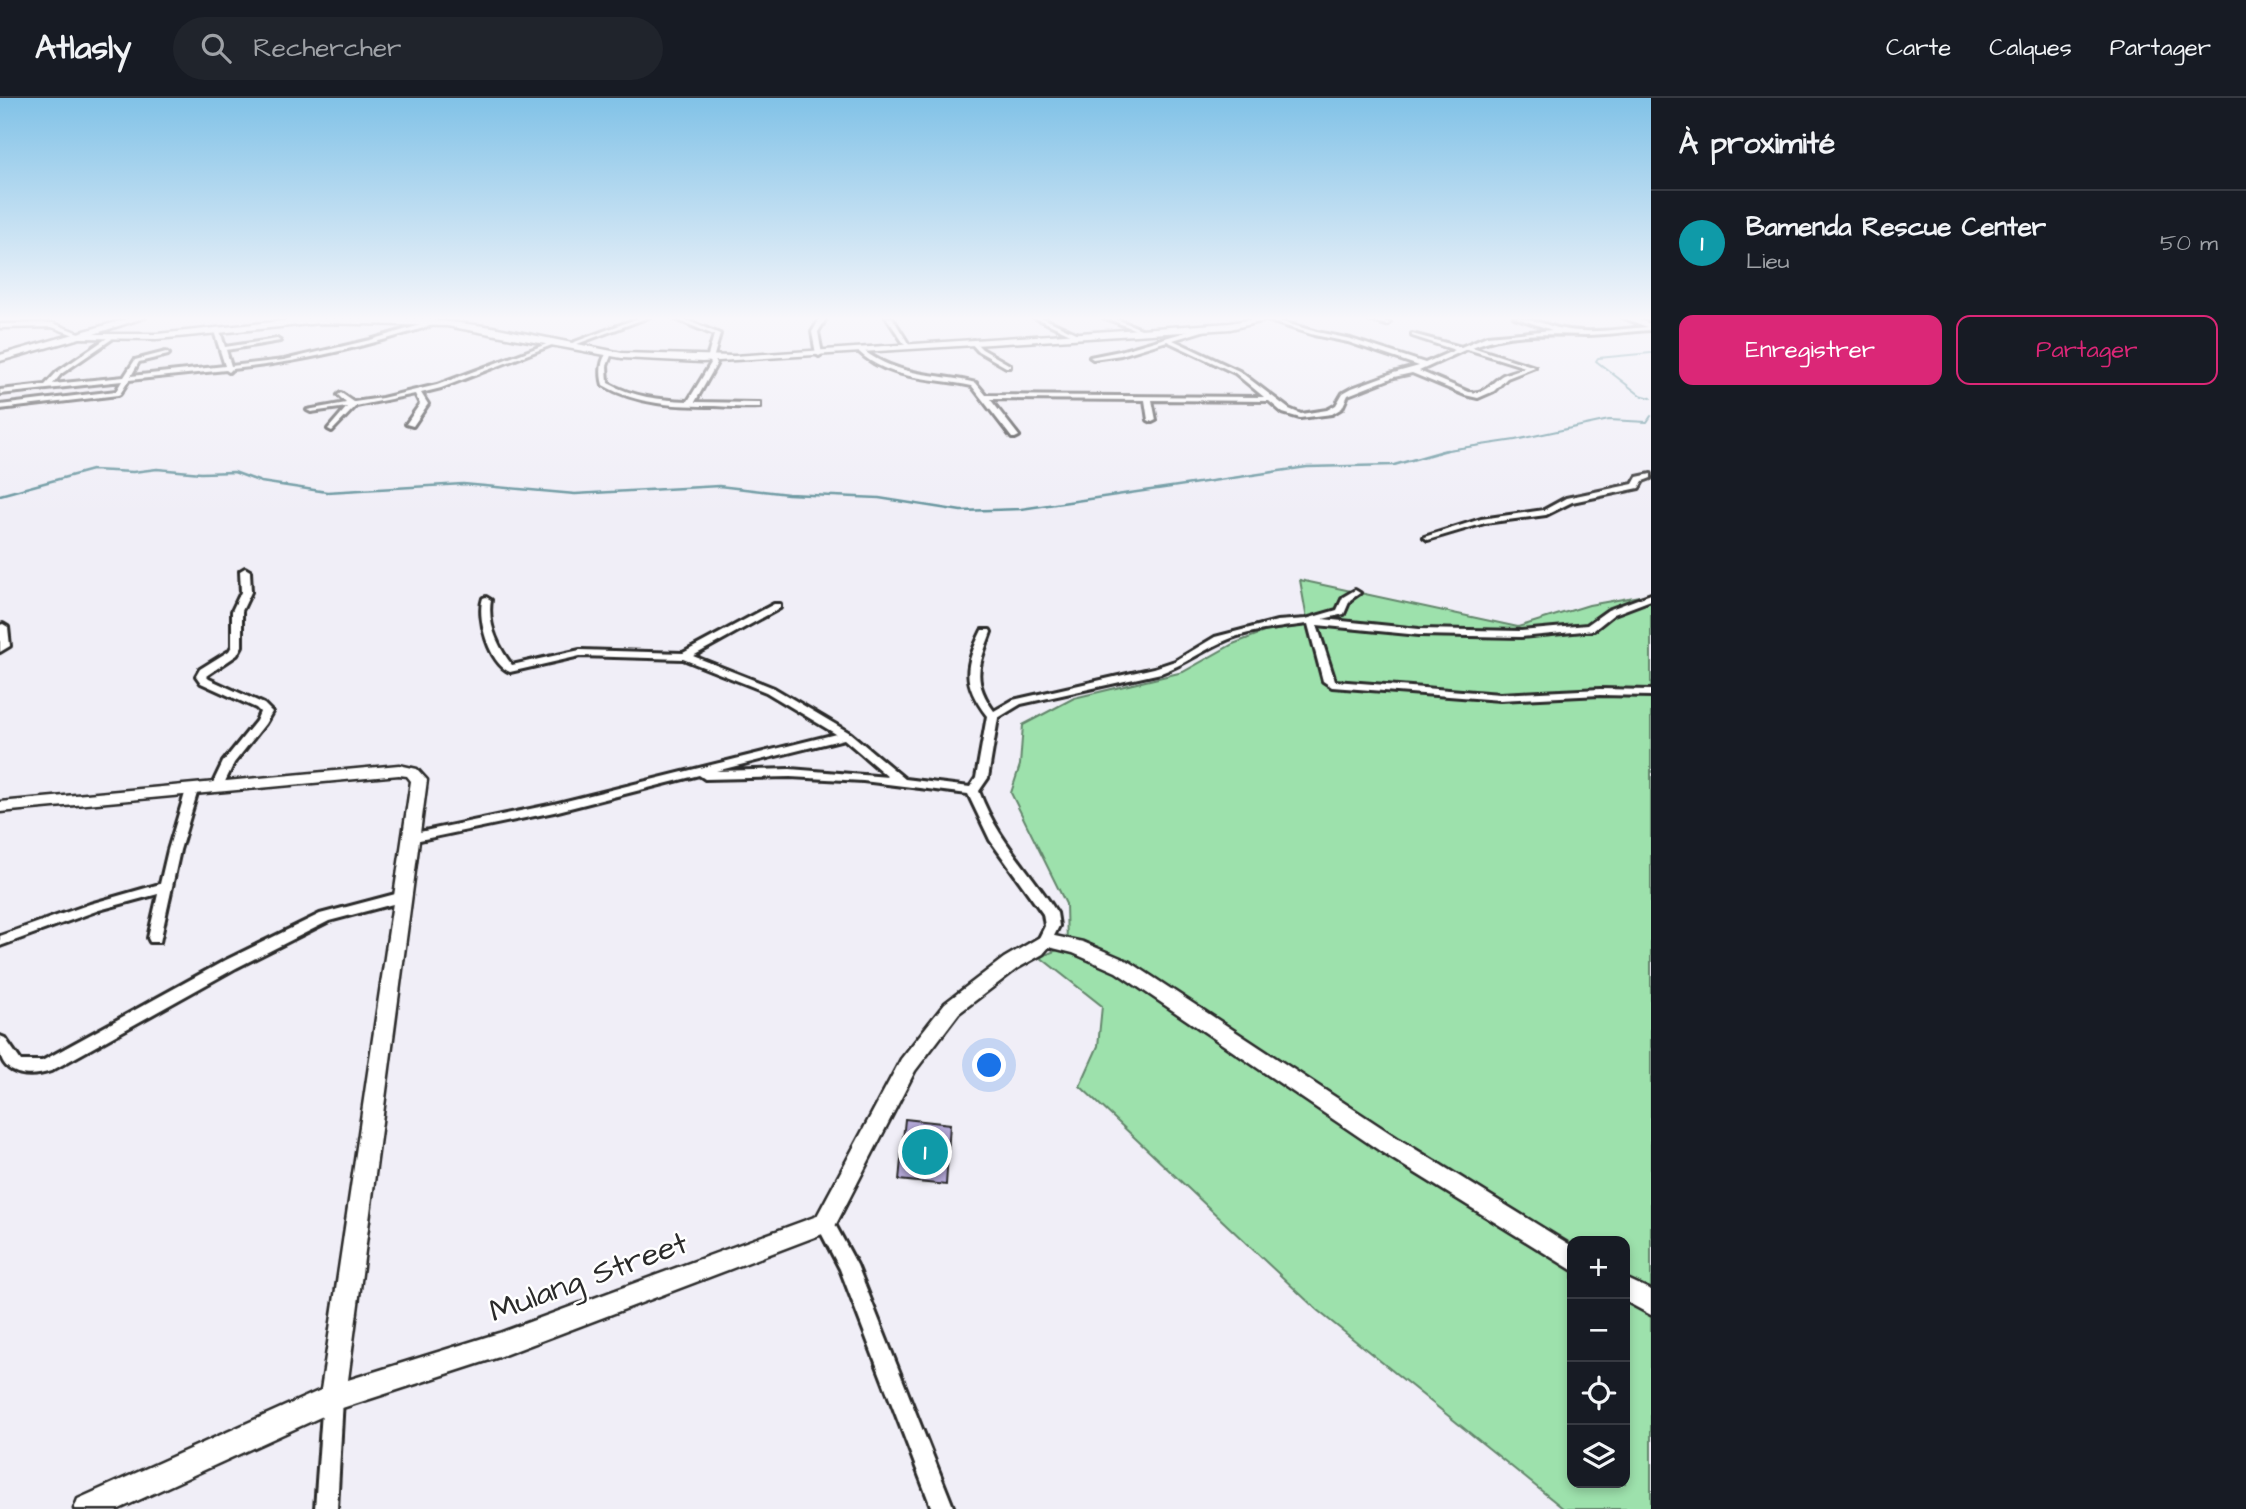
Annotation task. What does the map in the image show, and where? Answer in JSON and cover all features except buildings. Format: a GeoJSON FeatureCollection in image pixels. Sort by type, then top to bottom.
{"type":"FeatureCollection","features":[{"type":"Feature","properties":{"kind":"street"},"geometry":{"type":"LineString","coordinates":[[47,387],[51,383]]}},
{"type":"Feature","properties":{"kind":"street"},"geometry":{"type":"LineString","coordinates":[[0,392],[94,383]]}},
{"type":"Feature","properties":{"kind":"street"},"geometry":{"type":"LineString","coordinates":[[0,407],[112,394],[120,391],[125,383]]}},
{"type":"Feature","properties":{"kind":"street"},"geometry":{"type":"LineString","coordinates":[[311,410],[418,393],[451,383]]}},
{"type":"Feature","properties":{"kind":"street"},"geometry":{"type":"LineString","coordinates":[[607,383],[616,392],[633,397],[757,405]]}},
{"type":"Feature","properties":{"kind":"street"},"geometry":{"type":"LineString","coordinates":[[691,402],[702,383]]}},
{"type":"Feature","properties":{"kind":"street"},"geometry":{"type":"LineString","coordinates":[[967,383],[974,384],[986,397],[1015,436]]}},
{"type":"Feature","properties":{"kind":"street"},"geometry":{"type":"LineString","coordinates":[[1251,383],[1292,415],[1329,412],[1339,406],[1345,394],[1370,383]]}},
{"type":"Feature","properties":{"kind":"street"},"geometry":{"type":"LineString","coordinates":[[1440,383],[1478,396],[1492,390],[1499,383]]}},
{"type":"Feature","properties":{"kind":"street"},"geometry":{"type":"LineString","coordinates":[[410,424],[424,404],[418,393]]}},
{"type":"Feature","properties":{"kind":"street"},"geometry":{"type":"LineString","coordinates":[[341,395],[353,405]]}},
{"type":"Feature","properties":{"kind":"street"},"geometry":{"type":"LineString","coordinates":[[986,397],[1271,399]]}},
{"type":"Feature","properties":{"kind":"street"},"geometry":{"type":"LineString","coordinates":[[1148,398],[1152,420]]}},
{"type":"Feature","properties":{"kind":"street"},"geometry":{"type":"LineString","coordinates":[[332,429],[353,405]]}},
{"type":"Feature","properties":{"kind":"street"},"geometry":{"type":"LineString","coordinates":[[1428,537],[1484,522],[1546,512],[1569,500],[1636,486],[1640,479],[1651,476]]}},
{"type":"Feature","properties":{"kind":"street"},"geometry":{"type":"LineString","coordinates":[[217,787],[229,762],[266,712],[260,706],[205,681],[201,676],[204,671],[233,653],[237,646],[237,611],[246,592],[245,571]]}},
{"type":"Feature","properties":{"kind":"street"},"geometry":{"type":"LineString","coordinates":[[1312,621],[1313,618],[1341,611],[1346,599],[1355,593]]}},
{"type":"Feature","properties":{"kind":"street"},"geometry":{"type":"LineString","coordinates":[[972,791],[982,778],[993,716],[1003,708],[1017,702],[1167,668],[1219,639],[1246,631],[1294,621],[1312,621],[1419,632],[1521,634],[1590,628],[1611,612],[1651,597]]}},
{"type":"Feature","properties":{"kind":"street"},"geometry":{"type":"LineString","coordinates":[[486,600],[485,619],[488,631],[510,669],[580,653],[685,656],[770,690],[846,735],[902,782]]}},
{"type":"Feature","properties":{"kind":"street"},"geometry":{"type":"LineString","coordinates":[[685,656],[777,606]]}},
{"type":"Feature","properties":{"kind":"street"},"geometry":{"type":"LineString","coordinates":[[1312,621],[1328,681],[1341,687],[1500,697],[1600,692],[1651,693]]}},
{"type":"Feature","properties":{"kind":"street"},"geometry":{"type":"LineString","coordinates":[[0,649],[5,643],[3,627]]}},
{"type":"Feature","properties":{"kind":"street"},"geometry":{"type":"LineString","coordinates":[[986,632],[974,666],[972,681],[974,690],[993,716]]}},
{"type":"Feature","properties":{"kind":"street"},"geometry":{"type":"LineString","coordinates":[[410,838],[554,808],[846,735]]}},
{"type":"Feature","properties":{"kind":"street"},"geometry":{"type":"LineString","coordinates":[[0,807],[399,770],[411,772],[419,780],[333,1398],[326,1509]]}},
{"type":"Feature","properties":{"kind":"street"},"geometry":{"type":"LineString","coordinates":[[682,776],[790,773],[972,791]]}},
{"type":"Feature","properties":{"kind":"street"},"geometry":{"type":"LineString","coordinates":[[155,938],[192,790]]}},
{"type":"Feature","properties":{"kind":"street"},"geometry":{"type":"LineString","coordinates":[[943,1509],[848,1265],[825,1223],[908,1065],[952,1008],[1011,963],[1038,949],[1052,926],[1050,913],[993,838],[980,816],[972,791]]}},
{"type":"Feature","properties":{"kind":"street"},"geometry":{"type":"LineString","coordinates":[[0,941],[96,907],[166,887]]}},
{"type":"Feature","properties":{"kind":"street"},"geometry":{"type":"LineString","coordinates":[[0,1042],[16,1067],[45,1067],[231,964],[325,917],[403,897]]}},
{"type":"Feature","properties":{"kind":"street"},"geometry":{"type":"LineString","coordinates":[[1045,940],[1077,947],[1123,967],[1391,1146],[1567,1256]]}},
{"type":"Feature","properties":{"kind":"street","name":"Mulang Street"},"geometry":{"type":"LineString","coordinates":[[88,1509],[333,1398],[499,1345],[825,1223]]}},
{"type":"Feature","properties":{"kind":"street"},"geometry":{"type":"LineString","coordinates":[[1630,1292],[1651,1303]]}},
{"type":"Feature","properties":{"kind":"green space"},"geometry":{"type":"Polygon","coordinates":[[[1300,580],[1518,627],[1589,605],[1651,594],[1651,1509],[1564,1509],[1317,1310],[1080,1086],[1098,1046],[1102,1006],[1040,957],[1067,946],[1066,904],[1011,793],[1020,765],[1023,725],[1074,698],[1183,672],[1233,644],[1264,632],[1308,625],[1300,580]]]}},
{"type":"Feature","properties":{"kind":"waterway"},"geometry":{"type":"LineString","coordinates":[[1624,383],[1640,395],[1651,398]]}},
{"type":"Feature","properties":{"kind":"waterway"},"geometry":{"type":"LineString","coordinates":[[1446,450],[1515,440],[1609,420],[1647,422],[1651,416]]}},
{"type":"Feature","properties":{"kind":"waterway"},"geometry":{"type":"LineString","coordinates":[[0,495],[92,470],[133,472],[157,469],[201,473],[234,472],[261,482],[327,492],[463,484],[575,494],[719,486],[788,494],[879,498],[961,511],[1021,509],[1307,467],[1394,465],[1446,450]]}},
{"type":"Feature","properties":{"kind":"waterway"},"geometry":{"type":"LineString","coordinates":[[1441,451],[1446,450]]}},
{"type":"Feature","properties":{"kind":"place","name":"Bamenda Rescue Center"},"geometry":{"type":"Point","coordinates":[925,1152]}}]}
